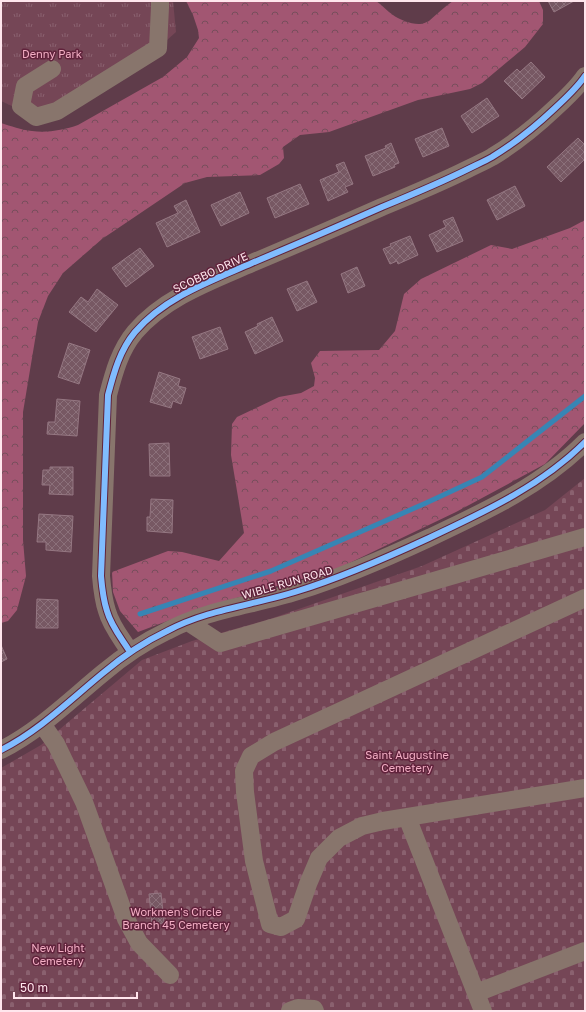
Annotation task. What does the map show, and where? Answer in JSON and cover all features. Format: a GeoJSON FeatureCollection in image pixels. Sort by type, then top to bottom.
{"type":"FeatureCollection","features":[{"type":"Feature","properties":{"kind":"street"},"geometry":{"type":"LineString","coordinates":[[52,69],[25,86],[21,106],[36,117],[57,111],[158,48],[160,1]]}},
{"type":"Feature","properties":{"kind":"street","name":"SCOBBO DRIVE"},"geometry":{"type":"LineString","coordinates":[[130,652],[106,611],[101,576],[108,395],[113,373],[118,361],[135,332],[146,320],[163,307],[197,288],[444,181],[491,158],[535,127],[578,86],[585,76]]}},
{"type":"Feature","properties":{"kind":"street","name":"WIBLE RUN ROAD"},"geometry":{"type":"LineString","coordinates":[[1,750],[42,724],[130,652],[167,630],[202,617],[297,592],[333,580],[378,561],[480,514],[520,492],[553,470],[585,442]]}},
{"type":"Feature","properties":{"kind":"street"},"geometry":{"type":"LineString","coordinates":[[188,622],[220,643],[585,537]]}},
{"type":"Feature","properties":{"kind":"street"},"geometry":{"type":"LineString","coordinates":[[585,598],[274,742],[251,756],[244,771],[245,792],[254,860],[270,924],[281,927],[296,919],[319,858],[339,838],[362,826],[383,821],[585,788]]}},
{"type":"Feature","properties":{"kind":"street"},"geometry":{"type":"LineString","coordinates":[[42,724],[56,744],[84,802],[126,919],[139,943],[170,975]]}},
{"type":"Feature","properties":{"kind":"street"},"geometry":{"type":"LineString","coordinates":[[407,817],[483,1011]]}},
{"type":"Feature","properties":{"kind":"street"},"geometry":{"type":"LineString","coordinates":[[476,993],[585,951]]}},
{"type":"Feature","properties":{"kind":"street"},"geometry":{"type":"LineString","coordinates":[[290,1011],[298,1008],[314,1009],[315,1011]]}},
{"type":"Feature","properties":{"kind":"green space","name":"Denny Park"},"geometry":{"type":"Polygon","coordinates":[[[1,1],[173,1],[176,32],[158,48],[36,117],[1,101],[1,1]]]}},
{"type":"Feature","properties":{"kind":"green space"},"geometry":{"type":"Polygon","coordinates":[[[186,1],[376,1],[395,17],[414,24],[422,24],[429,21],[453,1],[539,1],[543,10],[543,24],[525,47],[482,83],[470,89],[418,100],[329,132],[300,135],[283,147],[284,158],[279,164],[260,175],[207,177],[185,183],[102,239],[63,273],[48,296],[38,322],[23,412],[23,540],[26,576],[17,610],[8,621],[1,623],[1,123],[24,130],[38,132],[55,131],[73,127],[163,77],[187,57],[199,38],[193,15],[186,1]]]}},
{"type":"Feature","properties":{"kind":"green space"},"geometry":{"type":"Polygon","coordinates":[[[585,220],[585,423],[545,464],[456,512],[339,568],[202,608],[138,632],[120,611],[113,592],[112,572],[168,551],[182,552],[219,561],[244,533],[231,455],[232,424],[237,417],[279,397],[301,393],[314,386],[315,378],[311,363],[320,351],[379,350],[395,331],[404,294],[421,279],[491,245],[512,249],[570,228],[585,220]]]}},
{"type":"Feature","properties":{"kind":"green space","name":"Saint Augustine Cemetery"},"geometry":{"type":"Polygon","coordinates":[[[585,478],[585,1011],[1,1011],[1,768],[41,745],[142,660],[192,641],[270,619],[422,566],[545,510],[585,478]]]}},
{"type":"Feature","properties":{"kind":"building"},"geometry":{"type":"Polygon","coordinates":[[[548,1],[574,1],[554,12],[548,1]]]}},
{"type":"Feature","properties":{"kind":"building"},"geometry":{"type":"Polygon","coordinates":[[[531,62],[545,77],[522,99],[504,81],[517,69],[520,72],[531,62]]]}},
{"type":"Feature","properties":{"kind":"building"},"geometry":{"type":"Polygon","coordinates":[[[487,98],[499,116],[472,133],[461,116],[487,98]]]}},
{"type":"Feature","properties":{"kind":"building"},"geometry":{"type":"Polygon","coordinates":[[[442,128],[449,146],[423,157],[415,139],[442,128]]]}},
{"type":"Feature","properties":{"kind":"building"},"geometry":{"type":"Polygon","coordinates":[[[578,138],[585,145],[585,159],[561,182],[547,167],[578,138]]]}},
{"type":"Feature","properties":{"kind":"building"},"geometry":{"type":"Polygon","coordinates":[[[391,143],[399,163],[394,165],[395,167],[373,176],[365,156],[386,148],[385,146],[391,143]]]}},
{"type":"Feature","properties":{"kind":"building"},"geometry":{"type":"Polygon","coordinates":[[[344,162],[353,184],[345,187],[348,192],[328,201],[320,180],[339,172],[336,165],[344,162]]]}},
{"type":"Feature","properties":{"kind":"building"},"geometry":{"type":"Polygon","coordinates":[[[300,184],[309,204],[275,218],[267,198],[300,184]]]}},
{"type":"Feature","properties":{"kind":"building"},"geometry":{"type":"Polygon","coordinates":[[[515,186],[525,206],[497,220],[487,200],[515,186]]]}},
{"type":"Feature","properties":{"kind":"building"},"geometry":{"type":"Polygon","coordinates":[[[240,192],[249,213],[221,226],[211,205],[240,192]]]}},
{"type":"Feature","properties":{"kind":"building"},"geometry":{"type":"Polygon","coordinates":[[[186,200],[200,232],[167,247],[156,223],[178,213],[174,206],[186,200]]]}},
{"type":"Feature","properties":{"kind":"building"},"geometry":{"type":"Polygon","coordinates":[[[453,217],[463,241],[437,252],[429,235],[446,227],[443,221],[453,217]]]}},
{"type":"Feature","properties":{"kind":"building"},"geometry":{"type":"Polygon","coordinates":[[[410,236],[418,255],[398,264],[397,261],[390,264],[383,249],[391,246],[390,244],[410,236]]]}},
{"type":"Feature","properties":{"kind":"building"},"geometry":{"type":"Polygon","coordinates":[[[140,248],[154,266],[126,287],[112,268],[140,248]]]}},
{"type":"Feature","properties":{"kind":"building"},"geometry":{"type":"Polygon","coordinates":[[[357,267],[365,286],[348,293],[341,274],[357,267]]]}},
{"type":"Feature","properties":{"kind":"building"},"geometry":{"type":"Polygon","coordinates":[[[307,281],[317,302],[297,311],[287,289],[307,281]]]}},
{"type":"Feature","properties":{"kind":"building"},"geometry":{"type":"Polygon","coordinates":[[[97,289],[118,305],[96,332],[69,312],[81,297],[88,302],[97,289]]]}},
{"type":"Feature","properties":{"kind":"building"},"geometry":{"type":"Polygon","coordinates":[[[272,317],[283,341],[255,354],[245,332],[272,317]]]}},
{"type":"Feature","properties":{"kind":"building"},"geometry":{"type":"Polygon","coordinates":[[[220,327],[228,349],[200,359],[192,337],[220,327]]]}},
{"type":"Feature","properties":{"kind":"building"},"geometry":{"type":"Polygon","coordinates":[[[69,343],[90,350],[79,384],[58,377],[69,343]]]}},
{"type":"Feature","properties":{"kind":"building"},"geometry":{"type":"Polygon","coordinates":[[[159,372],[180,379],[178,386],[186,388],[181,404],[173,401],[171,408],[150,402],[159,372]]]}},
{"type":"Feature","properties":{"kind":"building"},"geometry":{"type":"Polygon","coordinates":[[[57,399],[80,401],[77,436],[47,434],[48,422],[55,422],[57,399]]]}},
{"type":"Feature","properties":{"kind":"building"},"geometry":{"type":"Polygon","coordinates":[[[169,443],[170,476],[150,476],[149,444],[169,443]]]}},
{"type":"Feature","properties":{"kind":"building"},"geometry":{"type":"Polygon","coordinates":[[[50,467],[73,467],[73,495],[49,494],[50,485],[42,485],[43,470],[50,470],[50,467]]]}},
{"type":"Feature","properties":{"kind":"building"},"geometry":{"type":"Polygon","coordinates":[[[151,499],[173,500],[172,533],[147,531],[147,517],[150,517],[151,499]]]}},
{"type":"Feature","properties":{"kind":"building"},"geometry":{"type":"Polygon","coordinates":[[[39,514],[73,516],[71,552],[46,550],[46,542],[37,542],[39,514]]]}},
{"type":"Feature","properties":{"kind":"building"},"geometry":{"type":"Polygon","coordinates":[[[37,599],[58,600],[58,628],[36,628],[37,599]]]}},
{"type":"Feature","properties":{"kind":"building"},"geometry":{"type":"Polygon","coordinates":[[[1,645],[7,659],[1,662],[1,645]]]}},
{"type":"Feature","properties":{"kind":"building"},"geometry":{"type":"Polygon","coordinates":[[[161,893],[164,923],[152,924],[149,894],[161,893]]]}},
{"type":"Feature","properties":{"kind":"waterway"},"geometry":{"type":"LineString","coordinates":[[140,614],[271,571],[482,477],[585,396]]}},
{"type":"Feature","properties":{"kind":"cycle path"},"geometry":{"type":"LineString","coordinates":[[130,652],[109,617],[104,598],[101,576],[108,395],[121,354],[135,332],[160,309],[189,291],[436,184],[492,157],[540,122],[571,93],[585,76]]}},
{"type":"Feature","properties":{"kind":"cycle path"},"geometry":{"type":"LineString","coordinates":[[1,750],[28,734],[118,661],[158,635],[199,617],[215,612],[282,596],[315,586],[364,567],[413,545],[511,497],[550,472],[585,442]]}},
{"type":"Feature","properties":{"kind":"park label","name":"Workmen's Circle Branch 45 Cemetery"},"geometry":{"type":"Point","coordinates":[176,917]}},
{"type":"Feature","properties":{"kind":"park label","name":"New Light Cemetery"},"geometry":{"type":"Point","coordinates":[58,953]}}]}
